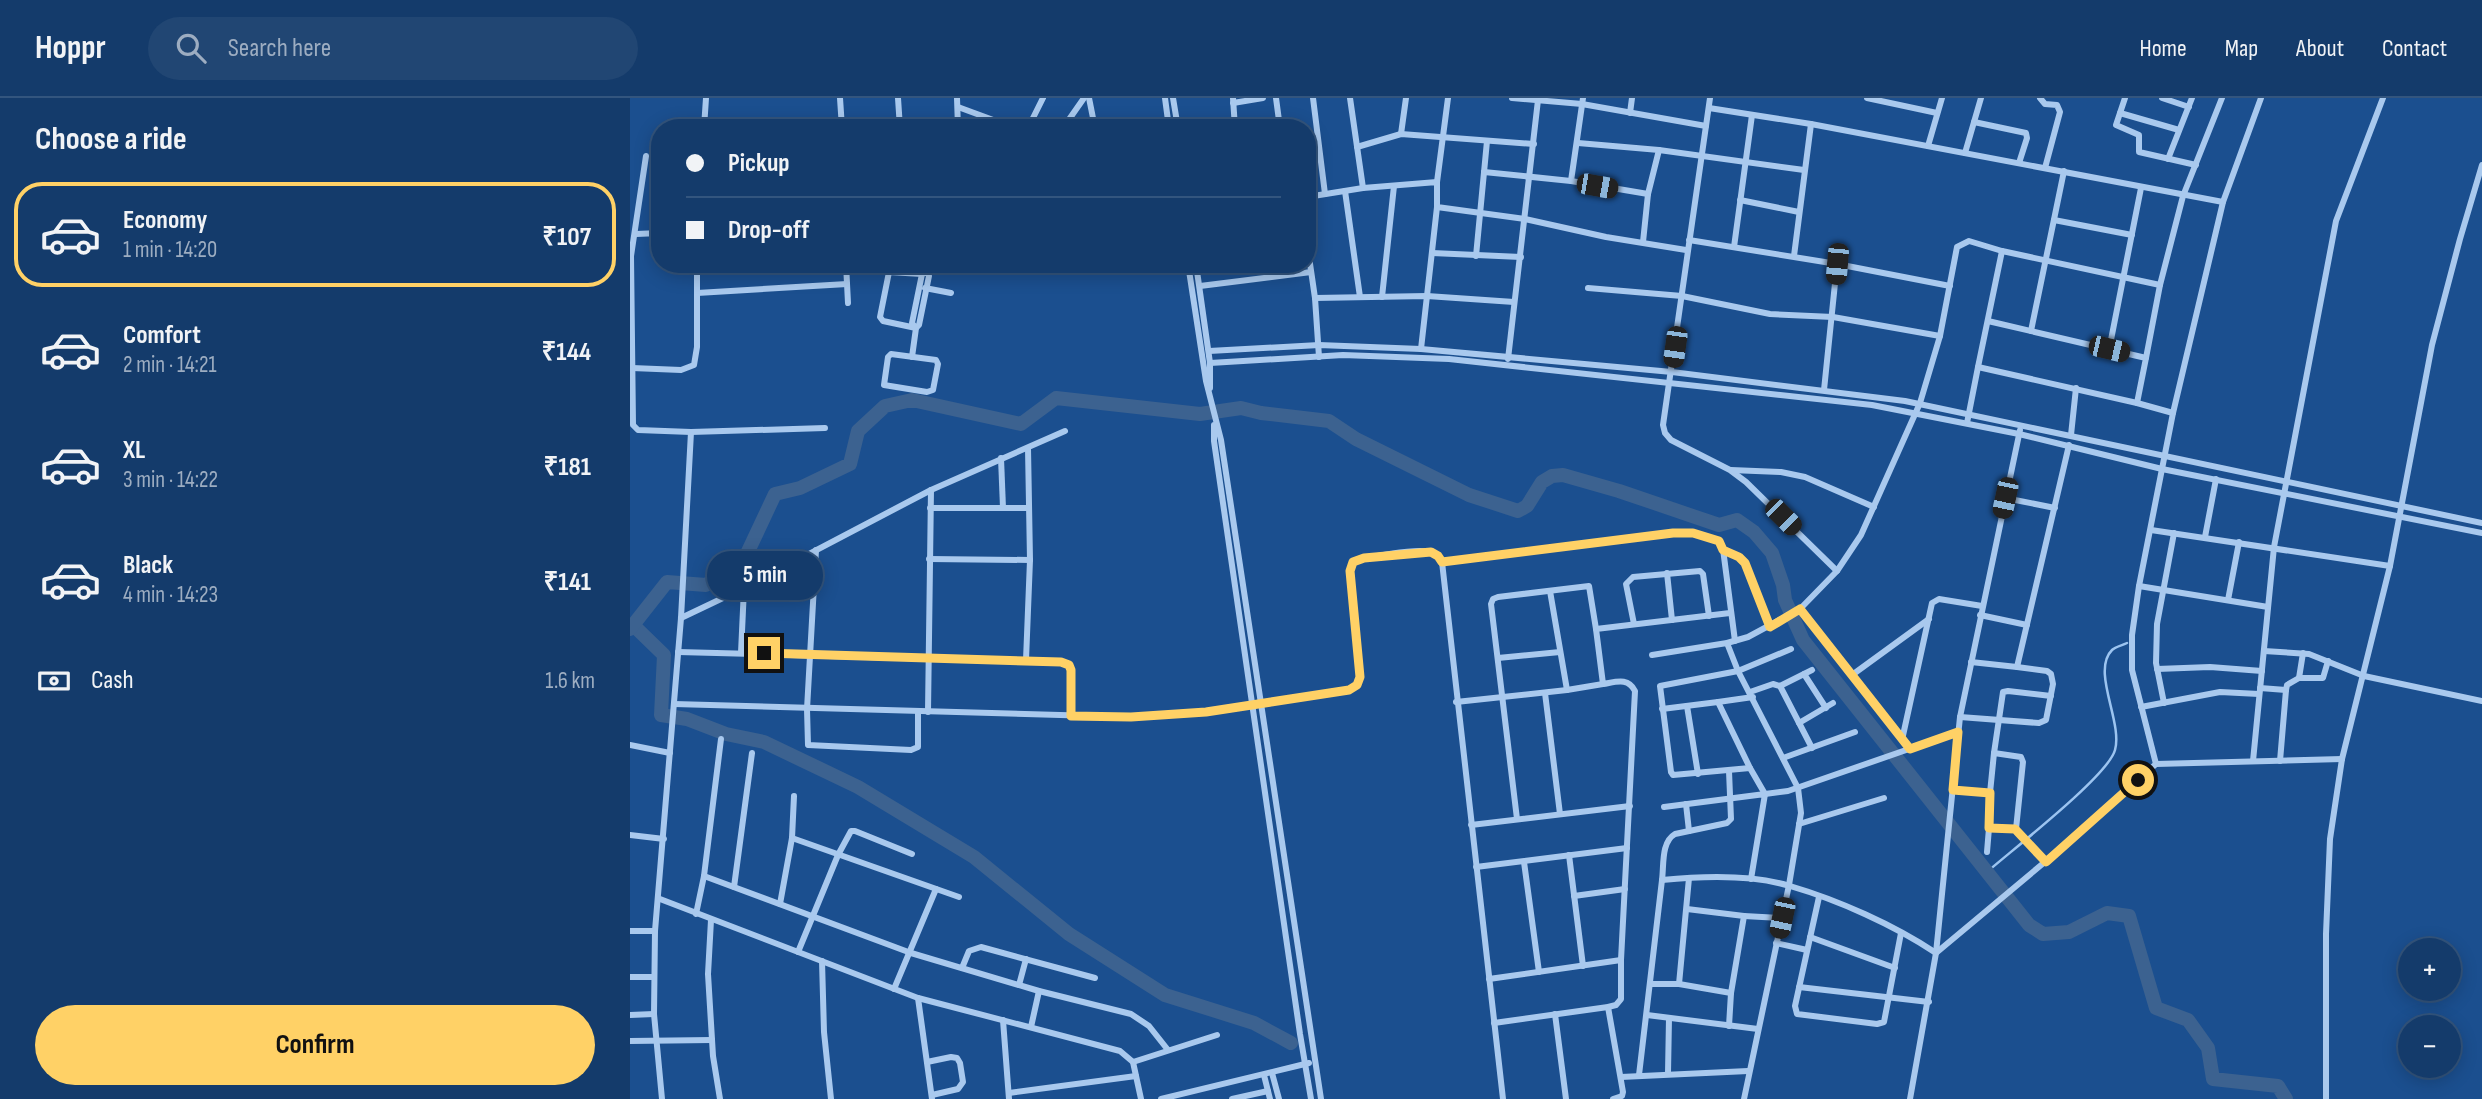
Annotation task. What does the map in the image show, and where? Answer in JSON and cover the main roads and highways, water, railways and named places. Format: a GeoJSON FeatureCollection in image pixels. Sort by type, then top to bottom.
{"type":"FeatureCollection","features":[{"type":"Feature","properties":{"kind":"waterway"},"geometry":{"type":"LineString","coordinates":[[630,629],[667,582],[706,585],[744,560],[775,494],[800,488],[850,464],[858,431],[885,406],[912,400],[1021,424],[1056,398],[1200,414],[1241,408],[1329,421],[1356,439],[1469,495],[1518,511],[1527,506],[1542,482],[1552,476],[1563,475],[1719,525],[1737,520],[1754,532],[1772,553],[1785,600],[1803,640],[2029,925],[2043,934],[2069,932],[2107,913],[2129,916],[2156,1008],[2188,1020],[2208,1048],[2213,1079],[2278,1086],[2286,1099]]}},
{"type":"Feature","properties":{"kind":"waterway"},"geometry":{"type":"LineString","coordinates":[[633,625],[664,655],[661,715],[687,719],[726,734],[764,742],[858,787],[974,857],[1069,934],[1165,995],[1254,1023],[1291,1043]]}},
{"type":"Feature","properties":{"kind":"waterway"},"geometry":{"type":"LineString","coordinates":[[1987,872],[2037,831],[2109,762],[2115,750],[2116,739],[2106,683],[2106,659],[2113,649],[2127,643]]}}]}
